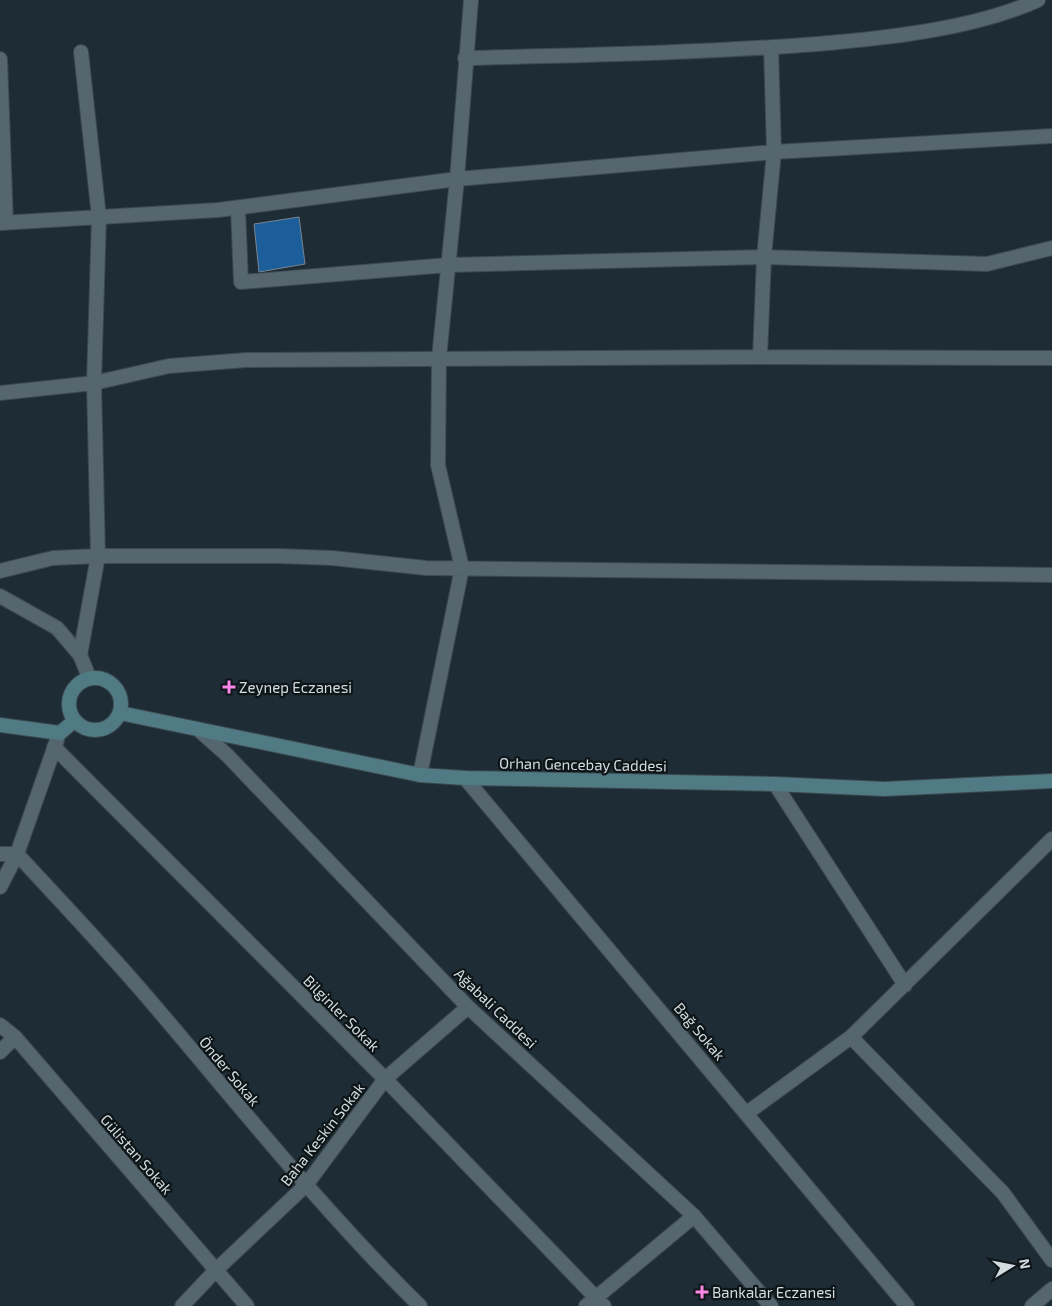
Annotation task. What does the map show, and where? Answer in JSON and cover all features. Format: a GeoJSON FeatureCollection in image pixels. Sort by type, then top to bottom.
{"type":"FeatureCollection","features":[{"type":"Feature","properties":{"kind":"main road"},"geometry":{"type":"LineString","coordinates":[[89,677],[103,678],[115,686],[121,699],[120,713],[112,724],[99,730],[86,729],[74,721],[68,704],[74,687],[89,677]]}},
{"type":"Feature","properties":{"kind":"main road","name":"Orhan Gencebay Caddesi"},"geometry":{"type":"LineString","coordinates":[[120,713],[420,775],[465,778],[775,784],[884,789],[1052,781]]}},
{"type":"Feature","properties":{"kind":"main road"},"geometry":{"type":"LineString","coordinates":[[0,725],[60,733],[74,721]]}},
{"type":"Feature","properties":{"kind":"street"},"geometry":{"type":"LineString","coordinates":[[420,775],[462,568],[438,464],[439,358],[458,179],[470,0]]}},
{"type":"Feature","properties":{"kind":"street"},"geometry":{"type":"LineString","coordinates":[[465,58],[771,48],[886,38],[1010,13],[1038,0]]}},
{"type":"Feature","properties":{"kind":"street"},"geometry":{"type":"LineString","coordinates":[[760,356],[764,257],[774,152],[771,48]]}},
{"type":"Feature","properties":{"kind":"street"},"geometry":{"type":"LineString","coordinates":[[80,655],[98,556],[94,383],[99,217],[81,52]]}},
{"type":"Feature","properties":{"kind":"street"},"geometry":{"type":"LineString","coordinates":[[0,59],[3,223],[238,208],[458,179],[774,152],[1052,136]]}},
{"type":"Feature","properties":{"kind":"street"},"geometry":{"type":"LineString","coordinates":[[238,208],[240,282],[448,265],[764,257],[987,264],[1052,248]]}},
{"type":"Feature","properties":{"kind":"street"},"geometry":{"type":"LineString","coordinates":[[0,393],[94,383],[169,366],[246,360],[760,356],[1052,358]]}},
{"type":"Feature","properties":{"kind":"street"},"geometry":{"type":"LineString","coordinates":[[0,571],[53,558],[98,556],[288,556],[332,558],[426,568],[1052,575]]}},
{"type":"Feature","properties":{"kind":"street"},"geometry":{"type":"LineString","coordinates":[[0,596],[56,628],[80,655],[89,677]]}},
{"type":"Feature","properties":{"kind":"street","name":"Ağabali Caddesi"},"geometry":{"type":"LineString","coordinates":[[200,730],[228,755],[468,1007],[694,1216],[771,1306]]}},
{"type":"Feature","properties":{"kind":"street"},"geometry":{"type":"LineString","coordinates":[[0,887],[17,854],[60,733]]}},
{"type":"Feature","properties":{"kind":"street","name":"Bilginler Sokak"},"geometry":{"type":"LineString","coordinates":[[54,747],[385,1079],[596,1303]]}},
{"type":"Feature","properties":{"kind":"street","name":"Bağ Sokak"},"geometry":{"type":"LineString","coordinates":[[465,778],[907,1306]]}},
{"type":"Feature","properties":{"kind":"street"},"geometry":{"type":"LineString","coordinates":[[775,784],[905,985]]}},
{"type":"Feature","properties":{"kind":"street"},"geometry":{"type":"LineString","coordinates":[[747,1113],[851,1037],[1052,839]]}},
{"type":"Feature","properties":{"kind":"street"},"geometry":{"type":"LineString","coordinates":[[0,854],[17,854]]}},
{"type":"Feature","properties":{"kind":"street","name":"Önder Sokak"},"geometry":{"type":"LineString","coordinates":[[17,854],[158,1010],[306,1185],[377,1264],[420,1306]]}},
{"type":"Feature","properties":{"kind":"street","name":"Baha Keskin Sokak"},"geometry":{"type":"LineString","coordinates":[[182,1306],[216,1270],[306,1185],[385,1079],[468,1007]]}},
{"type":"Feature","properties":{"kind":"street","name":"Gülistan Sokak"},"geometry":{"type":"LineString","coordinates":[[0,1025],[15,1038],[247,1306]]}},
{"type":"Feature","properties":{"kind":"street"},"geometry":{"type":"LineString","coordinates":[[851,1037],[1003,1193],[1052,1260]]}},
{"type":"Feature","properties":{"kind":"street"},"geometry":{"type":"LineString","coordinates":[[0,1052],[15,1038]]}},
{"type":"Feature","properties":{"kind":"street"},"geometry":{"type":"LineString","coordinates":[[596,1303],[694,1216]]}},
{"type":"Feature","properties":{"kind":"street"},"geometry":{"type":"LineString","coordinates":[[1032,1306],[1052,1289]]}},
{"type":"Feature","properties":{"kind":"building"},"geometry":{"type":"Polygon","coordinates":[[[299,217],[305,264],[259,272],[254,224],[299,217]]]}},
{"type":"Feature","properties":{"kind":"place","name":"Zeynep Eczanesi"},"geometry":{"type":"Point","coordinates":[229,687]}},
{"type":"Feature","properties":{"kind":"place","name":"Bankalar Eczanesi"},"geometry":{"type":"Point","coordinates":[702,1292]}}]}
